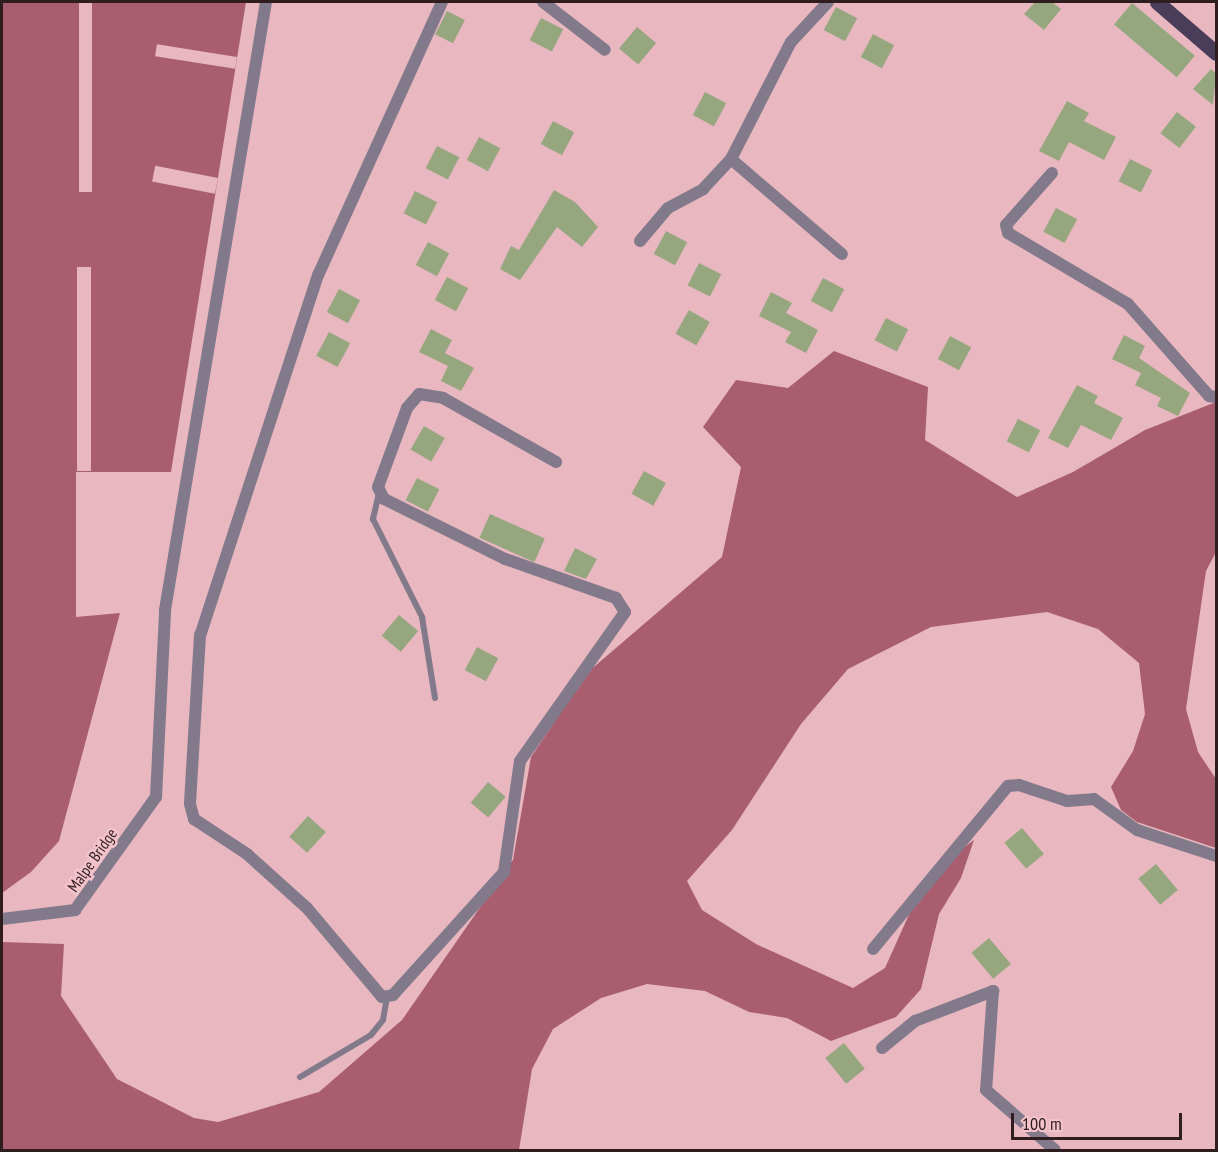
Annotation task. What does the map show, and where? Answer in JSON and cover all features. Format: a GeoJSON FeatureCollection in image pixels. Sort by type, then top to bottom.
{"type":"FeatureCollection","features":[{"type":"Feature","properties":{"kind":"main road"},"geometry":{"type":"LineString","coordinates":[[1157,2],[1216,53]]}},
{"type":"Feature","properties":{"kind":"street","name":"Malpe Bridge"},"geometry":{"type":"LineString","coordinates":[[2,920],[75,910],[156,797],[165,610],[266,2]]}},
{"type":"Feature","properties":{"kind":"street"},"geometry":{"type":"LineString","coordinates":[[442,2],[318,275],[202,627],[190,793],[198,824],[247,854],[307,908],[376,993],[387,998],[504,872],[522,757],[625,612],[616,598],[505,559],[379,493],[407,408],[419,394],[443,398],[556,462]]}},
{"type":"Feature","properties":{"kind":"street"},"geometry":{"type":"LineString","coordinates":[[543,2],[605,50]]}},
{"type":"Feature","properties":{"kind":"street"},"geometry":{"type":"LineString","coordinates":[[640,242],[668,208],[703,189],[731,159],[791,42],[828,2]]}},
{"type":"Feature","properties":{"kind":"street"},"geometry":{"type":"LineString","coordinates":[[731,159],[842,254]]}},
{"type":"Feature","properties":{"kind":"street"},"geometry":{"type":"LineString","coordinates":[[1052,173],[1006,225],[1008,233],[1128,304],[1209,396],[1216,397]]}},
{"type":"Feature","properties":{"kind":"street"},"geometry":{"type":"LineString","coordinates":[[873,949],[1008,786],[1027,787],[1067,801],[1094,799],[1137,830],[1216,856]]}},
{"type":"Feature","properties":{"kind":"street"},"geometry":{"type":"LineString","coordinates":[[882,1048],[915,1021],[981,991],[993,991],[986,1090],[1055,1150]]}},
{"type":"Feature","properties":{"kind":"lane"},"geometry":{"type":"LineString","coordinates":[[379,493],[373,519],[422,617],[435,698]]}},
{"type":"Feature","properties":{"kind":"lane"},"geometry":{"type":"LineString","coordinates":[[300,1077],[371,1035],[383,1020],[387,998]]}},
{"type":"Feature","properties":{"kind":"shaded area"},"geometry":{"type":"Polygon","coordinates":[[[2,2],[246,2],[171,472],[76,472],[76,617],[120,613],[59,841],[31,872],[2,893],[2,2]]]}},
{"type":"Feature","properties":{"kind":"shaded area"},"geometry":{"type":"Polygon","coordinates":[[[834,351],[928,387],[925,440],[1017,497],[1073,472],[1145,430],[1216,402],[1216,552],[1206,571],[1186,709],[1198,752],[1216,779],[1216,848],[1137,822],[1121,810],[1111,787],[1133,751],[1145,714],[1139,663],[1098,629],[1047,612],[931,627],[848,669],[801,724],[732,830],[687,881],[702,910],[756,944],[853,988],[885,968],[916,899],[948,859],[974,840],[961,878],[939,914],[921,989],[896,1017],[831,1041],[787,1018],[749,1012],[705,991],[647,984],[601,998],[553,1029],[532,1069],[519,1150],[2,1150],[2,942],[64,944],[61,996],[117,1079],[194,1118],[218,1122],[319,1092],[402,1020],[513,860],[531,757],[588,672],[722,557],[741,467],[703,427],[736,380],[788,388],[834,351]]]}},
{"type":"Feature","properties":{"kind":"pier"},"geometry":{"type":"Polygon","coordinates":[[[79,2],[92,2],[92,192],[79,192],[79,2]]]}},
{"type":"Feature","properties":{"kind":"pier"},"geometry":{"type":"Polygon","coordinates":[[[157,44],[237,57],[235,69],[155,56],[157,44]]]}},
{"type":"Feature","properties":{"kind":"pier"},"geometry":{"type":"Polygon","coordinates":[[[155,166],[218,178],[215,194],[152,181],[155,166]]]}},
{"type":"Feature","properties":{"kind":"pier"},"geometry":{"type":"Polygon","coordinates":[[[77,267],[91,267],[91,471],[77,471],[77,267]]]}},
{"type":"Feature","properties":{"kind":"building"},"geometry":{"type":"Polygon","coordinates":[[[1035,2],[1052,2],[1061,9],[1044,30],[1024,14],[1035,2]]]}},
{"type":"Feature","properties":{"kind":"building"},"geometry":{"type":"Polygon","coordinates":[[[1132,3],[1195,56],[1177,77],[1114,24],[1132,3]]]}},
{"type":"Feature","properties":{"kind":"building"},"geometry":{"type":"Polygon","coordinates":[[[836,7],[857,18],[845,41],[824,30],[836,7]]]}},
{"type":"Feature","properties":{"kind":"building"},"geometry":{"type":"Polygon","coordinates":[[[447,11],[465,20],[453,43],[435,34],[447,11]]]}},
{"type":"Feature","properties":{"kind":"building"},"geometry":{"type":"Polygon","coordinates":[[[541,18],[563,29],[552,52],[530,40],[541,18]]]}},
{"type":"Feature","properties":{"kind":"building"},"geometry":{"type":"Polygon","coordinates":[[[637,27],[656,43],[638,65],[619,48],[637,27]]]}},
{"type":"Feature","properties":{"kind":"building"},"geometry":{"type":"Polygon","coordinates":[[[873,34],[894,45],[882,68],[861,57],[873,34]]]}},
{"type":"Feature","properties":{"kind":"building"},"geometry":{"type":"Polygon","coordinates":[[[1211,69],[1216,74],[1213,105],[1193,89],[1211,69]]]}},
{"type":"Feature","properties":{"kind":"building"},"geometry":{"type":"Polygon","coordinates":[[[705,92],[726,103],[714,126],[693,115],[705,92]]]}},
{"type":"Feature","properties":{"kind":"building"},"geometry":{"type":"Polygon","coordinates":[[[1067,101],[1089,113],[1084,121],[1116,137],[1104,160],[1069,142],[1059,161],[1039,151],[1067,101]]]}},
{"type":"Feature","properties":{"kind":"building"},"geometry":{"type":"Polygon","coordinates":[[[1177,112],[1196,127],[1179,148],[1160,133],[1177,112]]]}},
{"type":"Feature","properties":{"kind":"building"},"geometry":{"type":"Polygon","coordinates":[[[553,121],[574,132],[562,155],[541,144],[553,121]]]}},
{"type":"Feature","properties":{"kind":"building"},"geometry":{"type":"Polygon","coordinates":[[[479,137],[500,148],[488,171],[467,160],[479,137]]]}},
{"type":"Feature","properties":{"kind":"building"},"geometry":{"type":"Polygon","coordinates":[[[437,146],[459,157],[448,180],[426,168],[437,146]]]}},
{"type":"Feature","properties":{"kind":"building"},"geometry":{"type":"Polygon","coordinates":[[[1130,159],[1152,170],[1141,193],[1119,181],[1130,159]]]}},
{"type":"Feature","properties":{"kind":"building"},"geometry":{"type":"Polygon","coordinates":[[[554,190],[575,202],[598,227],[582,247],[557,227],[520,280],[500,269],[511,246],[519,250],[554,190]]]}},
{"type":"Feature","properties":{"kind":"building"},"geometry":{"type":"Polygon","coordinates":[[[415,191],[437,202],[426,225],[404,213],[415,191]]]}},
{"type":"Feature","properties":{"kind":"building"},"geometry":{"type":"Polygon","coordinates":[[[1056,208],[1077,219],[1065,243],[1043,232],[1056,208]]]}},
{"type":"Feature","properties":{"kind":"building"},"geometry":{"type":"Polygon","coordinates":[[[666,231],[687,242],[675,265],[654,254],[666,231]]]}},
{"type":"Feature","properties":{"kind":"building"},"geometry":{"type":"Polygon","coordinates":[[[428,242],[449,253],[437,276],[416,265],[428,242]]]}},
{"type":"Feature","properties":{"kind":"building"},"geometry":{"type":"Polygon","coordinates":[[[699,263],[721,274],[710,297],[688,285],[699,263]]]}},
{"type":"Feature","properties":{"kind":"building"},"geometry":{"type":"Polygon","coordinates":[[[447,277],[468,288],[456,311],[435,300],[447,277]]]}},
{"type":"Feature","properties":{"kind":"building"},"geometry":{"type":"Polygon","coordinates":[[[823,278],[844,289],[832,312],[811,301],[823,278]]]}},
{"type":"Feature","properties":{"kind":"building"},"geometry":{"type":"Polygon","coordinates":[[[339,289],[360,300],[348,323],[327,312],[339,289]]]}},
{"type":"Feature","properties":{"kind":"building"},"geometry":{"type":"Polygon","coordinates":[[[771,292],[792,303],[786,313],[818,330],[806,353],[785,342],[791,332],[759,316],[771,292]]]}},
{"type":"Feature","properties":{"kind":"building"},"geometry":{"type":"Polygon","coordinates":[[[689,310],[710,322],[696,345],[676,333],[689,310]]]}},
{"type":"Feature","properties":{"kind":"building"},"geometry":{"type":"Polygon","coordinates":[[[886,318],[908,329],[897,352],[875,340],[886,318]]]}},
{"type":"Feature","properties":{"kind":"building"},"geometry":{"type":"Polygon","coordinates":[[[431,329],[452,340],[445,353],[474,368],[461,391],[441,381],[448,366],[419,352],[431,329]]]}},
{"type":"Feature","properties":{"kind":"building"},"geometry":{"type":"Polygon","coordinates":[[[329,332],[350,343],[338,367],[316,356],[329,332]]]}},
{"type":"Feature","properties":{"kind":"building"},"geometry":{"type":"Polygon","coordinates":[[[1124,335],[1145,346],[1139,358],[1190,393],[1178,416],[1157,406],[1161,398],[1135,385],[1141,373],[1112,359],[1124,335]]]}},
{"type":"Feature","properties":{"kind":"building"},"geometry":{"type":"Polygon","coordinates":[[[950,336],[971,347],[959,370],[938,359],[950,336]]]}},
{"type":"Feature","properties":{"kind":"building"},"geometry":{"type":"Polygon","coordinates":[[[1077,385],[1098,396],[1094,403],[1123,418],[1111,440],[1081,425],[1068,448],[1048,438],[1077,385]]]}},
{"type":"Feature","properties":{"kind":"building"},"geometry":{"type":"Polygon","coordinates":[[[1018,419],[1040,430],[1029,453],[1007,441],[1018,419]]]}},
{"type":"Feature","properties":{"kind":"building"},"geometry":{"type":"Polygon","coordinates":[[[424,426],[445,438],[431,461],[410,449],[424,426]]]}},
{"type":"Feature","properties":{"kind":"building"},"geometry":{"type":"Polygon","coordinates":[[[644,471],[666,483],[653,506],[631,494],[644,471]]]}},
{"type":"Feature","properties":{"kind":"building"},"geometry":{"type":"Polygon","coordinates":[[[417,478],[439,489],[428,512],[406,500],[417,478]]]}},
{"type":"Feature","properties":{"kind":"building"},"geometry":{"type":"Polygon","coordinates":[[[490,514],[545,538],[534,562],[479,538],[490,514]]]}},
{"type":"Feature","properties":{"kind":"building"},"geometry":{"type":"Polygon","coordinates":[[[575,548],[597,559],[586,579],[564,571],[575,548]]]}},
{"type":"Feature","properties":{"kind":"building"},"geometry":{"type":"Polygon","coordinates":[[[399,615],[418,631],[401,652],[382,636],[399,615]]]}},
{"type":"Feature","properties":{"kind":"building"},"geometry":{"type":"Polygon","coordinates":[[[477,647],[498,658],[486,681],[465,670],[477,647]]]}},
{"type":"Feature","properties":{"kind":"building"},"geometry":{"type":"Polygon","coordinates":[[[488,782],[506,797],[488,817],[471,803],[488,782]]]}},
{"type":"Feature","properties":{"kind":"building"},"geometry":{"type":"Polygon","coordinates":[[[308,816],[326,832],[307,853],[289,837],[308,816]]]}},
{"type":"Feature","properties":{"kind":"building"},"geometry":{"type":"Polygon","coordinates":[[[1022,828],[1044,854],[1026,869],[1004,843],[1022,828]]]}},
{"type":"Feature","properties":{"kind":"building"},"geometry":{"type":"Polygon","coordinates":[[[1156,864],[1178,890],[1160,905],[1138,879],[1156,864]]]}},
{"type":"Feature","properties":{"kind":"building"},"geometry":{"type":"Polygon","coordinates":[[[989,938],[1011,964],[993,979],[971,953],[989,938]]]}},
{"type":"Feature","properties":{"kind":"building"},"geometry":{"type":"Polygon","coordinates":[[[844,1043],[865,1069],[846,1084],[825,1058],[844,1043]]]}}]}
